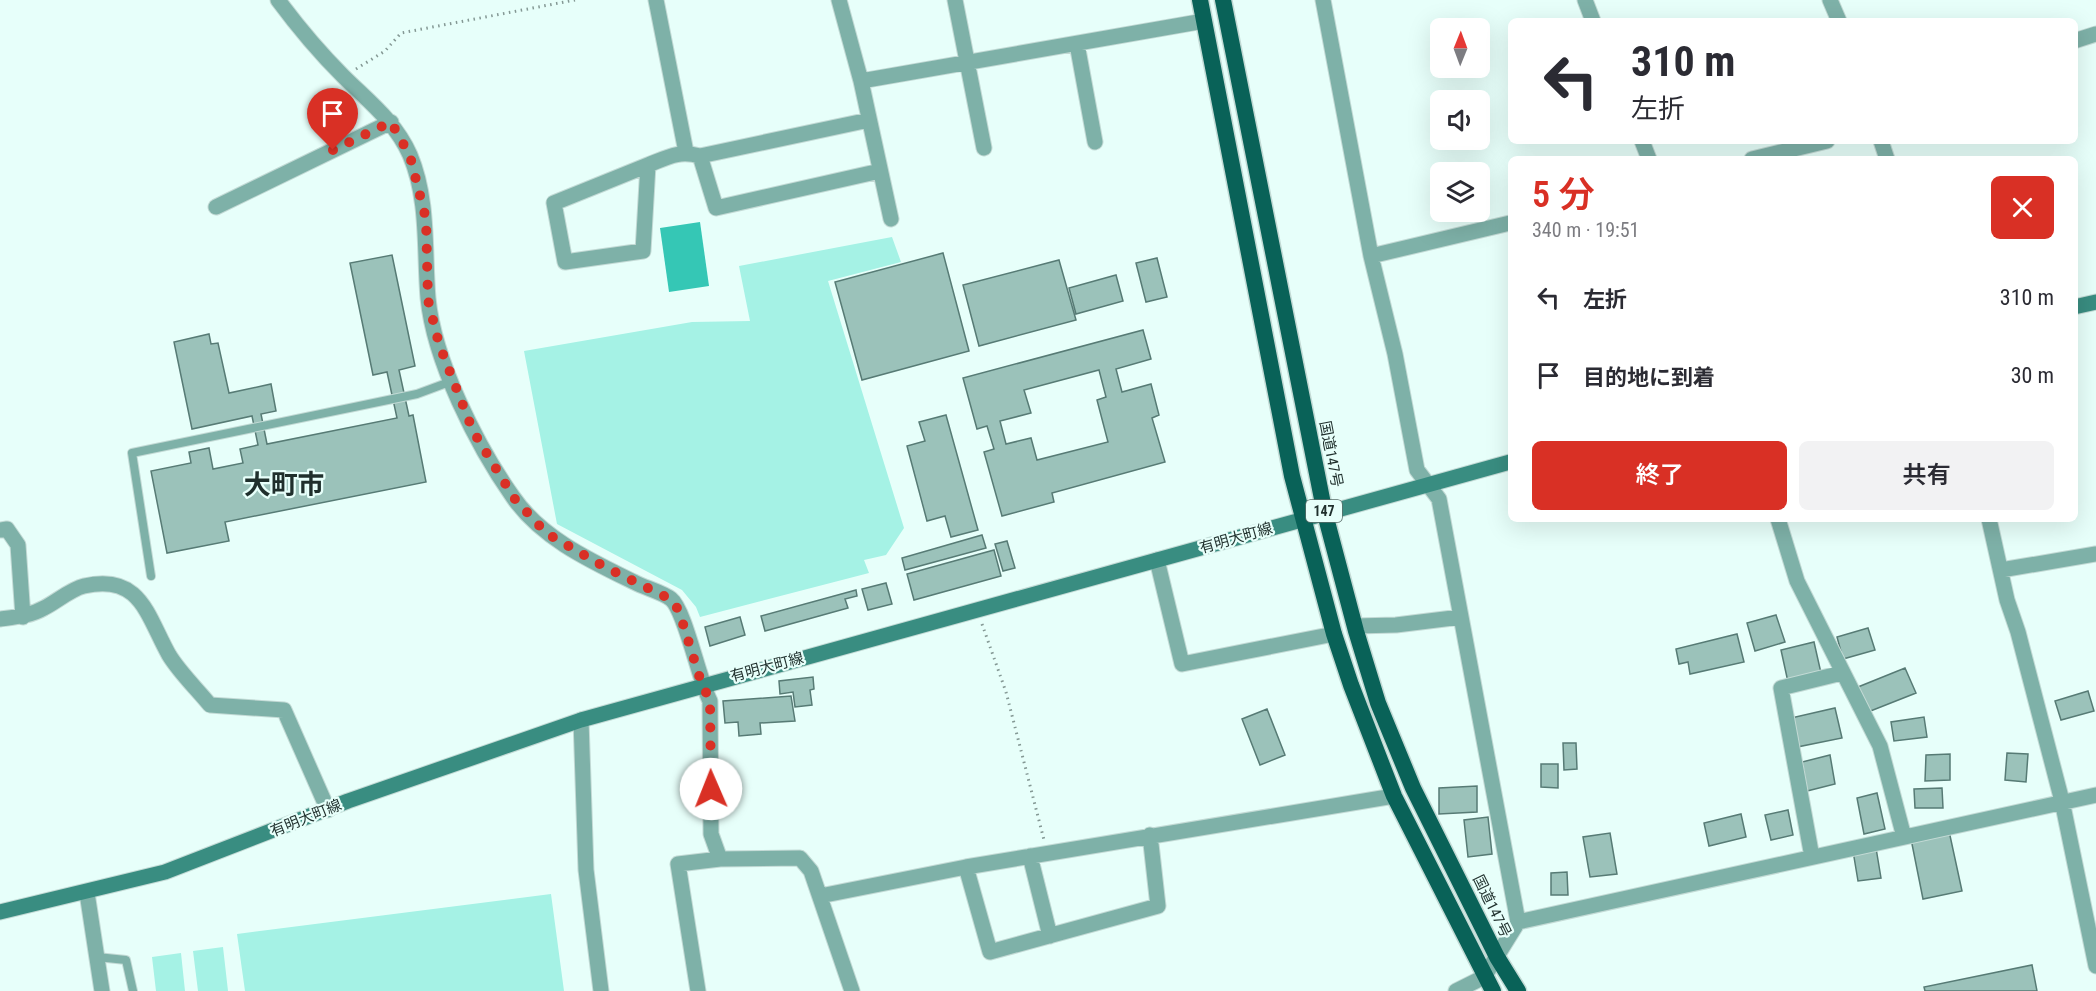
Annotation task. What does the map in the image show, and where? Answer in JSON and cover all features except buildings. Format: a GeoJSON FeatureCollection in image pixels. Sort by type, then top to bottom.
{"type":"FeatureCollection","features":[{"type":"Feature","properties":{"kind":"highway","name":"147"},"geometry":{"type":"LineString","coordinates":[[1200,0],[1302,520],[1334,634],[1394,796],[1488,984]]}},
{"type":"Feature","properties":{"kind":"highway","name":"国道147号"},"geometry":{"type":"LineString","coordinates":[[1225,8],[1325,514],[1355,626],[1378,703],[1413,788],[1497,957],[1518,991]]}},
{"type":"Feature","properties":{"kind":"main road"},"geometry":{"type":"LineString","coordinates":[[2078,306],[2096,302]]}},
{"type":"Feature","properties":{"kind":"main road","name":"有明大町線"},"geometry":{"type":"LineString","coordinates":[[1,908],[87,892],[165,872],[328,810],[581,720],[1508,463]]}},
{"type":"Feature","properties":{"kind":"street"},"geometry":{"type":"LineString","coordinates":[[278,0],[301,31],[391,122],[410,156],[426,219],[428,300],[439,344],[473,431],[514,498],[546,533],[605,567],[672,600],[679,611],[702,685],[710,700],[711,834],[720,859]]}},
{"type":"Feature","properties":{"kind":"street"},"geometry":{"type":"LineString","coordinates":[[656,0],[693,154],[716,208],[880,171]]}},
{"type":"Feature","properties":{"kind":"street"},"geometry":{"type":"LineString","coordinates":[[838,0],[861,81],[891,219]]}},
{"type":"Feature","properties":{"kind":"street"},"geometry":{"type":"LineString","coordinates":[[955,0],[984,148]]}},
{"type":"Feature","properties":{"kind":"street"},"geometry":{"type":"LineString","coordinates":[[1323,0],[1371,256],[1395,354],[1417,471],[1438,498],[1518,922],[1497,957],[1488,984],[1456,991]]}},
{"type":"Feature","properties":{"kind":"street"},"geometry":{"type":"LineString","coordinates":[[1585,0],[1592,18]]}},
{"type":"Feature","properties":{"kind":"street"},"geometry":{"type":"LineString","coordinates":[[1830,0],[1838,18]]}},
{"type":"Feature","properties":{"kind":"street"},"geometry":{"type":"LineString","coordinates":[[861,81],[1204,21]]}},
{"type":"Feature","properties":{"kind":"street"},"geometry":{"type":"LineString","coordinates":[[2078,40],[2096,34]]}},
{"type":"Feature","properties":{"kind":"street"},"geometry":{"type":"LineString","coordinates":[[1077,44],[1095,142]]}},
{"type":"Feature","properties":{"kind":"street"},"geometry":{"type":"LineString","coordinates":[[648,165],[643,251],[565,262],[554,203],[648,165],[693,154],[869,120]]}},
{"type":"Feature","properties":{"kind":"street"},"geometry":{"type":"LineString","coordinates":[[216,207],[391,122]]}},
{"type":"Feature","properties":{"kind":"street"},"geometry":{"type":"LineString","coordinates":[[1764,156],[1814,144]]}},
{"type":"Feature","properties":{"kind":"street"},"geometry":{"type":"LineString","coordinates":[[1371,256],[1508,224]]}},
{"type":"Feature","properties":{"kind":"street"},"geometry":{"type":"LineString","coordinates":[[1779,522],[1797,581],[1880,746],[1904,837]]}},
{"type":"Feature","properties":{"kind":"street"},"geometry":{"type":"LineString","coordinates":[[1990,522],[2062,801],[2096,966]]}},
{"type":"Feature","properties":{"kind":"street"},"geometry":{"type":"LineString","coordinates":[[0,530],[7,529],[18,545],[23,617]]}},
{"type":"Feature","properties":{"kind":"street"},"geometry":{"type":"LineString","coordinates":[[2001,570],[2096,554]]}},
{"type":"Feature","properties":{"kind":"street"},"geometry":{"type":"LineString","coordinates":[[1157,561],[1182,664],[1334,634]]}},
{"type":"Feature","properties":{"kind":"street"},"geometry":{"type":"LineString","coordinates":[[0,619],[23,617],[42,610],[82,586],[118,584],[141,600],[154,619],[170,656],[210,705],[284,710],[328,810]]}},
{"type":"Feature","properties":{"kind":"street"},"geometry":{"type":"LineString","coordinates":[[1355,626],[1396,625],[1461,617]]}},
{"type":"Feature","properties":{"kind":"street"},"geometry":{"type":"LineString","coordinates":[[1812,857],[1781,688],[1842,673]]}},
{"type":"Feature","properties":{"kind":"street"},"geometry":{"type":"LineString","coordinates":[[581,720],[586,870],[601,991]]}},
{"type":"Feature","properties":{"kind":"street"},"geometry":{"type":"LineString","coordinates":[[1518,922],[2096,795]]}},
{"type":"Feature","properties":{"kind":"street"},"geometry":{"type":"LineString","coordinates":[[820,896],[966,867],[1394,796]]}},
{"type":"Feature","properties":{"kind":"street"},"geometry":{"type":"LineString","coordinates":[[966,867],[990,952],[1158,906],[1150,835]]}},
{"type":"Feature","properties":{"kind":"street"},"geometry":{"type":"LineString","coordinates":[[1030,856],[1050,936]]}},
{"type":"Feature","properties":{"kind":"street"},"geometry":{"type":"LineString","coordinates":[[698,991],[678,864],[720,859],[800,858],[811,871],[852,991]]}},
{"type":"Feature","properties":{"kind":"street"},"geometry":{"type":"LineString","coordinates":[[87,892],[102,991]]}},
{"type":"Feature","properties":{"kind":"lane"},"geometry":{"type":"LineString","coordinates":[[1204,21],[1225,8]]}},
{"type":"Feature","properties":{"kind":"lane"},"geometry":{"type":"LineString","coordinates":[[151,576],[132,453],[417,394],[452,381]]}},
{"type":"Feature","properties":{"kind":"lane"},"geometry":{"type":"LineString","coordinates":[[97,957],[126,960],[134,991]]}},
{"type":"Feature","properties":{"kind":"path"},"geometry":{"type":"LineString","coordinates":[[343,76],[385,51],[401,33],[575,0]]}},
{"type":"Feature","properties":{"kind":"path"},"geometry":{"type":"LineString","coordinates":[[977,610],[1006,692],[1048,853]]}},
{"type":"Feature","properties":{"kind":"shaded area"},"geometry":{"type":"Polygon","coordinates":[[[700,222],[709,286],[669,292],[660,228],[700,222]]]}},
{"type":"Feature","properties":{"kind":"shaded area"},"geometry":{"type":"Polygon","coordinates":[[[892,237],[901,262],[828,281],[904,528],[886,555],[864,560],[869,573],[700,617],[696,607],[682,590],[557,524],[524,351],[692,322],[750,321],[739,266],[892,237]]]}},
{"type":"Feature","properties":{"kind":"shaded area"},"geometry":{"type":"Polygon","coordinates":[[[551,894],[564,991],[245,991],[237,934],[551,894]]]}},
{"type":"Feature","properties":{"kind":"shaded area"},"geometry":{"type":"Polygon","coordinates":[[[223,947],[228,991],[198,991],[193,951],[223,947]]]}},
{"type":"Feature","properties":{"kind":"shaded area"},"geometry":{"type":"Polygon","coordinates":[[[181,953],[185,991],[156,991],[152,957],[181,953]]]}},
{"type":"Feature","properties":{"kind":"district","name":"大町市"},"geometry":{"type":"Point","coordinates":[284,485]}},
{"type":"Feature","properties":{"kind":"route"},"geometry":{"type":"LineString","coordinates":[[333,150],[391,122],[410,156],[426,219],[428,300],[439,344],[473,431],[514,498],[546,533],[605,567],[672,600],[679,611],[702,685],[710,700],[711,789]]}}]}
